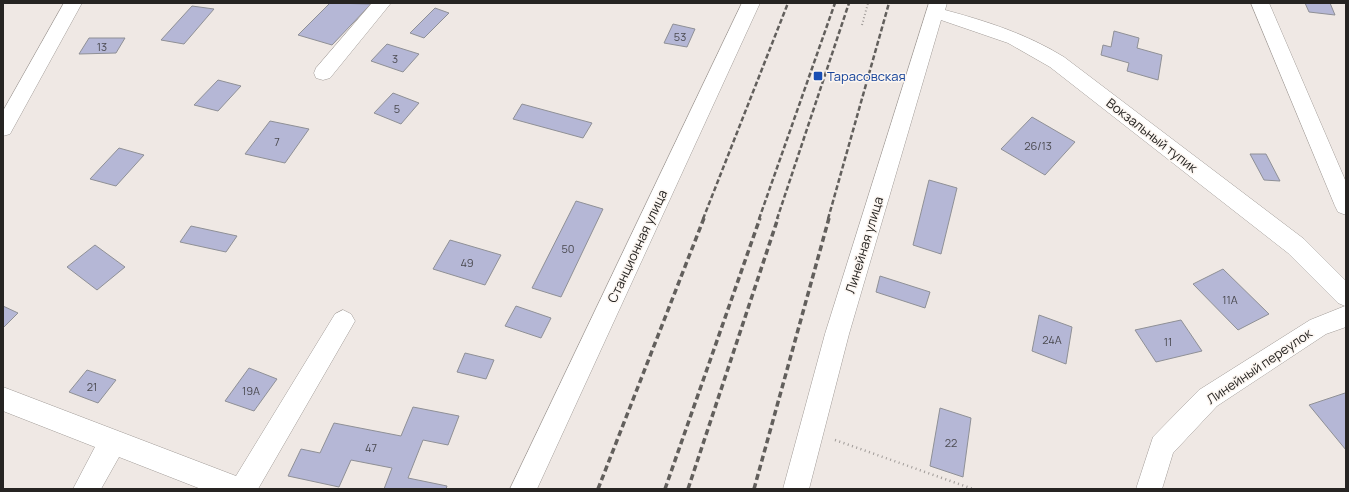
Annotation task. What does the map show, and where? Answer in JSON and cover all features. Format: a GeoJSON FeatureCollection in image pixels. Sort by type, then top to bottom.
{"type":"FeatureCollection","features":[{"type":"Feature","properties":{"kind":"street"},"geometry":{"type":"LineString","coordinates":[[3,130],[73,3]]}},
{"type":"Feature","properties":{"kind":"street"},"geometry":{"type":"LineString","coordinates":[[323,73],[382,3]]}},
{"type":"Feature","properties":{"kind":"street","name":"Станционная улица"},"geometry":{"type":"LineString","coordinates":[[523,489],[751,3]]}},
{"type":"Feature","properties":{"kind":"street"},"geometry":{"type":"LineString","coordinates":[[1260,3],[1346,206]]}},
{"type":"Feature","properties":{"kind":"street","name":"Вокзальный тупик"},"geometry":{"type":"LineString","coordinates":[[937,8],[1020,41],[1040,50],[1058,62],[1296,246],[1346,296]]}},
{"type":"Feature","properties":{"kind":"street","name":"Линейная улица"},"geometry":{"type":"LineString","coordinates":[[796,489],[810,431],[837,334],[937,8]]}},
{"type":"Feature","properties":{"kind":"street","name":"Линейный переулок"},"geometry":{"type":"LineString","coordinates":[[1149,489],[1162,446],[1208,398],[1318,327],[1346,316]]}},
{"type":"Feature","properties":{"kind":"street"},"geometry":{"type":"LineString","coordinates":[[243,489],[343,320]]}},
{"type":"Feature","properties":{"kind":"street"},"geometry":{"type":"LineString","coordinates":[[3,399],[235,489]]}},
{"type":"Feature","properties":{"kind":"street"},"geometry":{"type":"LineString","coordinates":[[86,489],[113,442]]}},
{"type":"Feature","properties":{"kind":"path"},"geometry":{"type":"LineString","coordinates":[[862,25],[868,3]]}},
{"type":"Feature","properties":{"kind":"path"},"geometry":{"type":"LineString","coordinates":[[810,431],[973,489]]}},
{"type":"Feature","properties":{"kind":"building"},"geometry":{"type":"Polygon","coordinates":[[[330,3],[371,4],[332,45],[298,35],[330,3]]]}},
{"type":"Feature","properties":{"kind":"building"},"geometry":{"type":"Polygon","coordinates":[[[1305,3],[1330,3],[1335,15],[1309,12],[1305,3]]]}},
{"type":"Feature","properties":{"kind":"building"},"geometry":{"type":"Polygon","coordinates":[[[192,6],[214,9],[184,44],[161,40],[192,6]]]}},
{"type":"Feature","properties":{"kind":"building"},"geometry":{"type":"Polygon","coordinates":[[[435,8],[449,13],[424,38],[410,33],[435,8]]]}},
{"type":"Feature","properties":{"kind":"building"},"geometry":{"type":"Polygon","coordinates":[[[673,24],[695,29],[687,47],[664,43],[673,24]]]}},
{"type":"Feature","properties":{"kind":"building"},"geometry":{"type":"Polygon","coordinates":[[[1114,31],[1139,38],[1137,48],[1162,55],[1158,80],[1127,71],[1129,63],[1101,55],[1103,45],[1111,47],[1114,31]]]}},
{"type":"Feature","properties":{"kind":"building"},"geometry":{"type":"Polygon","coordinates":[[[89,38],[125,38],[116,53],[79,54],[89,38]]]}},
{"type":"Feature","properties":{"kind":"building"},"geometry":{"type":"Polygon","coordinates":[[[387,44],[419,54],[403,72],[371,61],[387,44]]]}},
{"type":"Feature","properties":{"kind":"building"},"geometry":{"type":"Polygon","coordinates":[[[218,80],[241,86],[218,111],[194,105],[218,80]]]}},
{"type":"Feature","properties":{"kind":"building"},"geometry":{"type":"Polygon","coordinates":[[[393,93],[419,103],[401,124],[374,113],[393,93]]]}},
{"type":"Feature","properties":{"kind":"building"},"geometry":{"type":"Polygon","coordinates":[[[522,104],[592,123],[583,138],[513,119],[522,104]]]}},
{"type":"Feature","properties":{"kind":"building"},"geometry":{"type":"Polygon","coordinates":[[[1032,117],[1075,142],[1045,175],[1001,149],[1032,117]]]}},
{"type":"Feature","properties":{"kind":"building"},"geometry":{"type":"Polygon","coordinates":[[[270,121],[309,129],[285,163],[245,154],[270,121]]]}},
{"type":"Feature","properties":{"kind":"building"},"geometry":{"type":"Polygon","coordinates":[[[119,148],[144,155],[116,186],[90,179],[119,148]]]}},
{"type":"Feature","properties":{"kind":"building"},"geometry":{"type":"Polygon","coordinates":[[[1250,154],[1266,154],[1280,181],[1264,180],[1250,154]]]}},
{"type":"Feature","properties":{"kind":"building"},"geometry":{"type":"Polygon","coordinates":[[[929,180],[957,188],[941,254],[913,245],[929,180]]]}},
{"type":"Feature","properties":{"kind":"building"},"geometry":{"type":"Polygon","coordinates":[[[576,201],[603,209],[561,297],[532,288],[576,201]]]}},
{"type":"Feature","properties":{"kind":"building"},"geometry":{"type":"Polygon","coordinates":[[[191,226],[237,236],[226,252],[180,242],[191,226]]]}},
{"type":"Feature","properties":{"kind":"building"},"geometry":{"type":"Polygon","coordinates":[[[450,240],[501,255],[485,285],[433,269],[450,240]]]}},
{"type":"Feature","properties":{"kind":"building"},"geometry":{"type":"Polygon","coordinates":[[[95,245],[125,267],[97,290],[67,267],[95,245]]]}},
{"type":"Feature","properties":{"kind":"building"},"geometry":{"type":"Polygon","coordinates":[[[1223,269],[1269,314],[1238,330],[1193,284],[1223,269]]]}},
{"type":"Feature","properties":{"kind":"building"},"geometry":{"type":"Polygon","coordinates":[[[880,276],[930,292],[925,308],[876,292],[880,276]]]}},
{"type":"Feature","properties":{"kind":"building"},"geometry":{"type":"Polygon","coordinates":[[[3,306],[18,313],[3,328],[3,306]]]}},
{"type":"Feature","properties":{"kind":"building"},"geometry":{"type":"Polygon","coordinates":[[[516,306],[551,318],[541,338],[505,326],[516,306]]]}},
{"type":"Feature","properties":{"kind":"building"},"geometry":{"type":"Polygon","coordinates":[[[1039,315],[1072,327],[1066,364],[1032,351],[1039,315]]]}},
{"type":"Feature","properties":{"kind":"building"},"geometry":{"type":"Polygon","coordinates":[[[1181,320],[1202,351],[1156,362],[1135,330],[1181,320]]]}},
{"type":"Feature","properties":{"kind":"building"},"geometry":{"type":"Polygon","coordinates":[[[465,353],[494,360],[486,379],[457,372],[465,353]]]}},
{"type":"Feature","properties":{"kind":"building"},"geometry":{"type":"Polygon","coordinates":[[[249,368],[277,379],[254,411],[225,401],[249,368]]]}},
{"type":"Feature","properties":{"kind":"building"},"geometry":{"type":"Polygon","coordinates":[[[87,370],[116,380],[98,403],[69,392],[87,370]]]}},
{"type":"Feature","properties":{"kind":"building"},"geometry":{"type":"Polygon","coordinates":[[[1345,393],[1346,394],[1346,450],[1309,405],[1345,393]]]}},
{"type":"Feature","properties":{"kind":"building"},"geometry":{"type":"Polygon","coordinates":[[[413,407],[459,416],[448,445],[423,440],[408,478],[447,486],[446,489],[384,489],[392,468],[351,460],[339,487],[288,476],[301,449],[320,453],[334,423],[401,436],[413,407]]]}},
{"type":"Feature","properties":{"kind":"building"},"geometry":{"type":"Polygon","coordinates":[[[940,408],[971,418],[963,477],[930,466],[940,408]]]}},
{"type":"Feature","properties":{"kind":"railway"},"geometry":{"type":"LineString","coordinates":[[703,219],[788,3]]}},
{"type":"Feature","properties":{"kind":"railway"},"geometry":{"type":"LineString","coordinates":[[759,219],[835,3]]}},
{"type":"Feature","properties":{"kind":"railway"},"geometry":{"type":"LineString","coordinates":[[777,219],[849,3]]}},
{"type":"Feature","properties":{"kind":"railway"},"geometry":{"type":"LineString","coordinates":[[828,219],[889,3]]}},
{"type":"Feature","properties":{"kind":"railway"},"geometry":{"type":"LineString","coordinates":[[598,489],[704,218]]}},
{"type":"Feature","properties":{"kind":"railway"},"geometry":{"type":"LineString","coordinates":[[665,489],[760,218]]}},
{"type":"Feature","properties":{"kind":"railway"},"geometry":{"type":"LineString","coordinates":[[688,489],[778,218]]}},
{"type":"Feature","properties":{"kind":"railway"},"geometry":{"type":"LineString","coordinates":[[754,489],[829,218]]}},
{"type":"Feature","properties":{"kind":"place","name":"Тарасовская"},"geometry":{"type":"Point","coordinates":[818,76]}}]}
